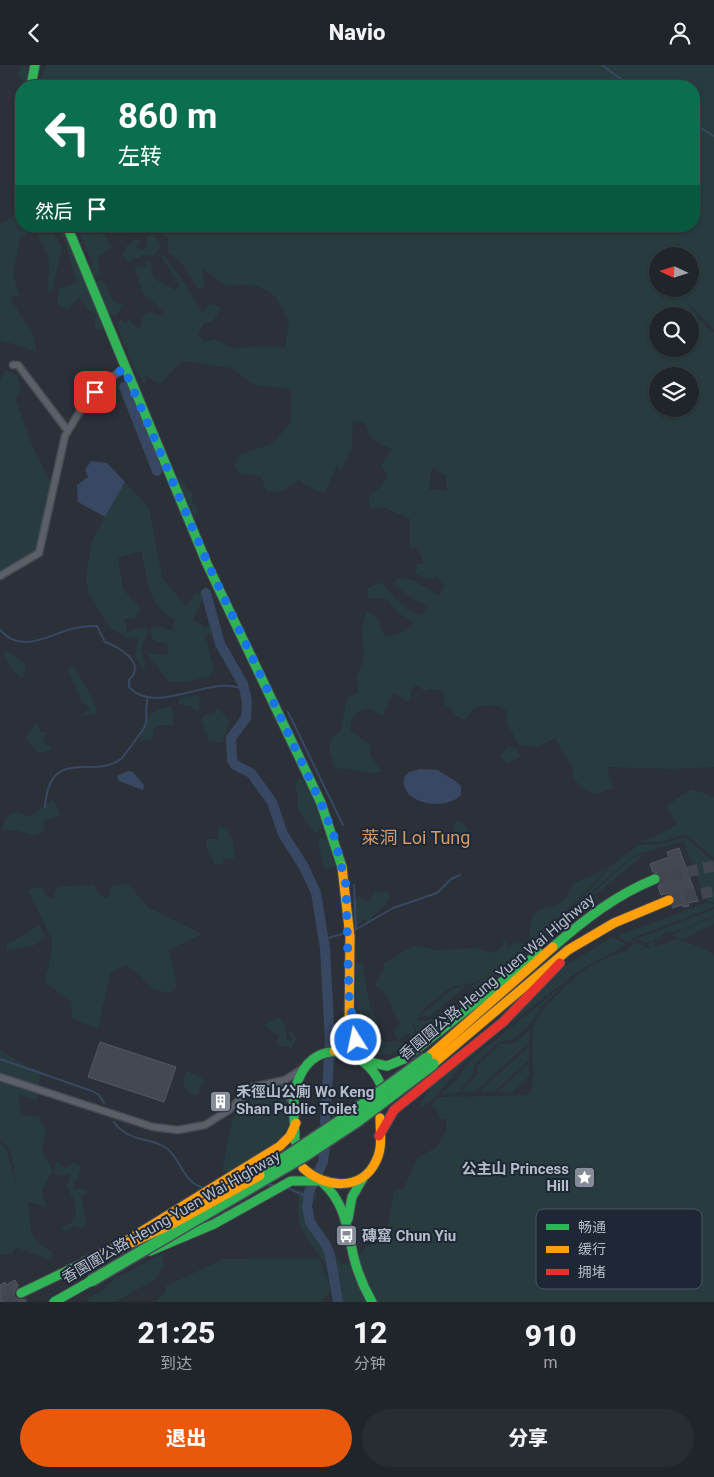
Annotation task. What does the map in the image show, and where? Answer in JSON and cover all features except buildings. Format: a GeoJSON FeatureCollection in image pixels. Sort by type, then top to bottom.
{"type":"FeatureCollection","features":[{"type":"Feature","properties":{"kind":"main road"},"geometry":{"type":"LineString","coordinates":[[32,80],[35,65]]}},
{"type":"Feature","properties":{"kind":"main road"},"geometry":{"type":"LineString","coordinates":[[69,232],[124,368],[208,564],[330,825],[344,878],[348,932],[348,1033],[341,1049]]}},
{"type":"Feature","properties":{"kind":"main road","name":"香園圍公路 Heung Yuen Wai Highway"},"geometry":{"type":"LineString","coordinates":[[21,1293],[165,1227],[266,1170],[430,1061],[562,939],[613,899],[656,879]]}},
{"type":"Feature","properties":{"kind":"main road","name":"香園圍公路 Heung Yuen Wai Highway"},"geometry":{"type":"LineString","coordinates":[[54,1302],[292,1164],[356,1122],[550,963],[587,937],[621,919],[669,900]]}},
{"type":"Feature","properties":{"kind":"main road"},"geometry":{"type":"LineString","coordinates":[[380,1136],[384,1125],[394,1110],[498,1025],[587,937]]}},
{"type":"Feature","properties":{"kind":"main road"},"geometry":{"type":"LineString","coordinates":[[295,1141],[298,1081],[306,1065],[322,1054],[341,1049],[368,1061],[387,1066],[404,1059],[526,961],[562,939]]}},
{"type":"Feature","properties":{"kind":"main road"},"geometry":{"type":"LineString","coordinates":[[349,996],[356,1040],[380,1083]]}},
{"type":"Feature","properties":{"kind":"main road"},"geometry":{"type":"LineString","coordinates":[[348,1221],[352,1197],[376,1160],[380,1136],[380,1118]]}},
{"type":"Feature","properties":{"kind":"main road"},"geometry":{"type":"LineString","coordinates":[[83,1264],[133,1237],[284,1142],[290,1136],[296,1123]]}},
{"type":"Feature","properties":{"kind":"main road"},"geometry":{"type":"LineString","coordinates":[[91,1281],[156,1248],[220,1221],[284,1184],[295,1180],[317,1179],[350,1183],[365,1176]]}},
{"type":"Feature","properties":{"kind":"main road"},"geometry":{"type":"LineString","coordinates":[[317,1179],[341,1201],[348,1221],[355,1264],[372,1302]]}},
{"type":"Feature","properties":{"kind":"street"},"geometry":{"type":"LineString","coordinates":[[13,365],[18,365],[24,371],[30,383],[68,431]]}},
{"type":"Feature","properties":{"kind":"street"},"geometry":{"type":"LineString","coordinates":[[0,576],[39,553],[43,544],[56,466],[68,431],[86,401],[103,384],[124,368]]}},
{"type":"Feature","properties":{"kind":"street"},"geometry":{"type":"LineString","coordinates":[[0,1077],[153,1127],[171,1130],[191,1129],[211,1122],[229,1110],[252,1087],[286,1080],[306,1065]]}},
{"type":"Feature","properties":{"kind":"street"},"geometry":{"type":"LineString","coordinates":[[266,1084],[286,1093],[296,1110]]}},
{"type":"Feature","properties":{"kind":"green space"},"geometry":{"type":"Polygon","coordinates":[[[23,65],[33,68],[30,80],[21,80],[17,74],[23,65]]]}},
{"type":"Feature","properties":{"kind":"green space"},"geometry":{"type":"Polygon","coordinates":[[[47,65],[714,65],[714,330],[699,314],[699,307],[692,307],[685,300],[690,307],[649,307],[649,357],[699,357],[699,318],[710,332],[714,332],[714,767],[671,769],[607,767],[613,788],[598,794],[585,790],[574,780],[572,767],[555,738],[538,747],[519,745],[506,722],[507,712],[500,706],[488,705],[474,708],[465,720],[455,715],[450,707],[445,706],[443,691],[431,689],[425,691],[414,684],[409,702],[394,693],[385,709],[383,717],[369,708],[354,715],[351,722],[351,731],[370,745],[371,756],[382,772],[370,773],[341,768],[335,769],[329,750],[332,737],[340,733],[347,698],[357,693],[359,685],[355,677],[361,668],[363,660],[362,630],[367,611],[377,618],[385,637],[406,631],[414,623],[399,613],[386,598],[368,598],[368,588],[382,582],[399,602],[422,616],[428,606],[413,599],[393,583],[401,577],[415,581],[439,596],[444,586],[437,576],[428,579],[415,574],[417,564],[423,563],[418,548],[409,548],[410,519],[385,508],[371,508],[368,501],[370,494],[380,488],[388,475],[381,465],[392,450],[370,438],[366,423],[353,421],[352,447],[341,472],[337,465],[325,492],[317,492],[299,480],[281,492],[266,491],[261,476],[240,474],[235,467],[239,455],[273,443],[291,422],[291,389],[255,385],[231,368],[182,361],[160,384],[145,375],[146,388],[132,364],[116,323],[121,319],[126,324],[128,318],[139,330],[143,316],[150,311],[160,316],[165,312],[143,294],[134,265],[145,268],[147,261],[151,262],[153,278],[176,290],[180,285],[161,257],[164,255],[186,285],[202,313],[210,304],[221,307],[214,320],[204,324],[198,334],[205,342],[216,339],[231,348],[273,346],[285,348],[289,321],[275,297],[262,288],[244,285],[226,286],[202,268],[205,288],[197,288],[181,263],[167,252],[168,238],[161,232],[700,232],[700,80],[39,80],[47,65]],[[432,467],[429,489],[447,491],[445,476],[432,467]]]}},
{"type":"Feature","properties":{"kind":"green space"},"geometry":{"type":"Polygon","coordinates":[[[15,215],[15,232],[30,232],[20,238],[13,274],[20,297],[14,296],[11,301],[32,332],[37,352],[0,340],[0,224],[15,215]]]}},
{"type":"Feature","properties":{"kind":"green space"},"geometry":{"type":"Polygon","coordinates":[[[36,232],[53,232],[62,248],[53,287],[49,294],[48,258],[36,232]]]}},
{"type":"Feature","properties":{"kind":"green space"},"geometry":{"type":"Polygon","coordinates":[[[60,232],[69,232],[107,328],[94,330],[96,314],[88,310],[79,297],[68,310],[57,304],[59,289],[77,282],[64,238],[60,232]]]}},
{"type":"Feature","properties":{"kind":"green space"},"geometry":{"type":"Polygon","coordinates":[[[79,232],[102,232],[112,247],[98,257],[100,275],[91,279],[92,262],[79,232]]]}},
{"type":"Feature","properties":{"kind":"green space"},"geometry":{"type":"Polygon","coordinates":[[[153,233],[161,246],[154,256],[144,255],[128,262],[123,255],[126,247],[137,238],[139,243],[136,248],[143,250],[148,245],[146,237],[153,233]]]}},
{"type":"Feature","properties":{"kind":"green space"},"geometry":{"type":"Polygon","coordinates":[[[103,280],[114,302],[123,305],[117,315],[107,314],[94,285],[96,281],[103,280]]]}},
{"type":"Feature","properties":{"kind":"green space"},"geometry":{"type":"Polygon","coordinates":[[[6,370],[18,376],[21,392],[15,398],[31,443],[53,487],[39,553],[0,576],[0,379],[6,370]]]}},
{"type":"Feature","properties":{"kind":"green space"},"geometry":{"type":"Polygon","coordinates":[[[125,383],[134,395],[141,411],[147,442],[143,443],[144,433],[122,386],[125,383]]]}},
{"type":"Feature","properties":{"kind":"green space"},"geometry":{"type":"Polygon","coordinates":[[[179,475],[187,489],[193,493],[192,501],[198,509],[195,517],[177,478],[179,475]]]}},
{"type":"Feature","properties":{"kind":"green space"},"geometry":{"type":"Polygon","coordinates":[[[125,482],[149,508],[162,577],[186,607],[194,594],[206,593],[193,619],[205,628],[211,625],[216,628],[220,644],[212,632],[205,637],[214,668],[210,676],[186,682],[169,682],[147,653],[167,655],[169,645],[153,640],[150,630],[154,625],[172,631],[175,620],[158,606],[153,598],[147,581],[141,551],[118,558],[123,589],[140,608],[134,619],[125,618],[127,632],[139,628],[149,629],[141,648],[146,672],[135,657],[139,636],[128,638],[110,628],[88,592],[86,576],[92,540],[125,482]]]}},
{"type":"Feature","properties":{"kind":"green space"},"geometry":{"type":"Polygon","coordinates":[[[3,649],[26,664],[23,679],[10,666],[3,649]]]}},
{"type":"Feature","properties":{"kind":"green space"},"geometry":{"type":"Polygon","coordinates":[[[74,666],[93,700],[97,713],[79,717],[90,708],[81,701],[68,669],[74,666]]]}},
{"type":"Feature","properties":{"kind":"green space"},"geometry":{"type":"Polygon","coordinates":[[[200,696],[199,712],[190,706],[178,704],[180,698],[200,696]]]}},
{"type":"Feature","properties":{"kind":"green space"},"geometry":{"type":"Polygon","coordinates":[[[172,706],[174,725],[160,725],[153,730],[153,739],[140,742],[143,727],[148,716],[158,710],[172,706]]]}},
{"type":"Feature","properties":{"kind":"green space"},"geometry":{"type":"Polygon","coordinates":[[[218,708],[230,721],[222,743],[209,742],[201,720],[204,715],[214,714],[218,708]]]}},
{"type":"Feature","properties":{"kind":"green space"},"geometry":{"type":"Polygon","coordinates":[[[37,721],[40,731],[47,732],[43,741],[52,749],[39,754],[25,738],[37,721]]]}},
{"type":"Feature","properties":{"kind":"green space"},"geometry":{"type":"Polygon","coordinates":[[[508,746],[517,749],[520,757],[507,764],[500,756],[508,746]]]}},
{"type":"Feature","properties":{"kind":"green space"},"geometry":{"type":"Polygon","coordinates":[[[300,776],[316,803],[322,828],[315,834],[298,810],[295,785],[300,776]]]}},
{"type":"Feature","properties":{"kind":"green space"},"geometry":{"type":"Polygon","coordinates":[[[692,789],[714,797],[714,858],[685,834],[661,842],[638,842],[656,836],[677,824],[666,806],[692,789]]]}},
{"type":"Feature","properties":{"kind":"green space"},"geometry":{"type":"Polygon","coordinates":[[[53,800],[61,815],[43,821],[45,830],[35,836],[16,830],[2,830],[5,818],[16,811],[29,817],[53,800]]]}},
{"type":"Feature","properties":{"kind":"green space"},"geometry":{"type":"Polygon","coordinates":[[[456,819],[467,827],[468,836],[458,843],[452,833],[456,819]]]}},
{"type":"Feature","properties":{"kind":"green space"},"geometry":{"type":"Polygon","coordinates":[[[218,826],[227,829],[233,841],[235,856],[232,860],[224,858],[223,864],[214,864],[206,845],[206,839],[218,839],[218,826]]]}},
{"type":"Feature","properties":{"kind":"green space"},"geometry":{"type":"Polygon","coordinates":[[[321,837],[327,839],[335,867],[324,869],[318,842],[321,837]]]}},
{"type":"Feature","properties":{"kind":"green space"},"geometry":{"type":"Polygon","coordinates":[[[685,837],[714,861],[714,902],[706,901],[683,841],[633,856],[569,912],[571,915],[532,950],[476,992],[472,986],[490,975],[471,984],[450,988],[424,1009],[413,1025],[417,1043],[412,1041],[409,1033],[399,1040],[395,1037],[394,1029],[400,1023],[384,992],[374,986],[383,971],[384,963],[414,945],[436,950],[476,948],[493,953],[503,946],[503,938],[508,945],[507,950],[513,943],[530,944],[529,931],[533,914],[541,909],[560,904],[574,883],[600,872],[608,865],[588,890],[529,947],[505,964],[505,967],[527,952],[591,889],[608,868],[638,845],[661,844],[685,837]]]}},
{"type":"Feature","properties":{"kind":"green space"},"geometry":{"type":"Polygon","coordinates":[[[644,855],[572,914],[570,913],[633,857],[644,855]]]}},
{"type":"Feature","properties":{"kind":"green space"},"geometry":{"type":"Polygon","coordinates":[[[127,883],[149,908],[202,934],[169,950],[177,987],[169,993],[153,989],[139,974],[126,965],[111,972],[98,1028],[72,1019],[71,1002],[45,982],[52,940],[28,890],[41,886],[47,896],[53,899],[56,888],[94,884],[100,896],[108,898],[111,886],[127,883]]]}},
{"type":"Feature","properties":{"kind":"green space"},"geometry":{"type":"Polygon","coordinates":[[[388,891],[390,897],[385,906],[372,917],[371,924],[364,920],[357,926],[353,922],[353,900],[359,896],[368,902],[375,892],[388,891]]]}},
{"type":"Feature","properties":{"kind":"green space"},"geometry":{"type":"Polygon","coordinates":[[[705,903],[714,904],[714,907],[633,938],[628,943],[617,936],[705,903]]]}},
{"type":"Feature","properties":{"kind":"green space"},"geometry":{"type":"Polygon","coordinates":[[[714,909],[714,916],[682,929],[664,932],[657,939],[645,943],[636,939],[714,909]]]}},
{"type":"Feature","properties":{"kind":"green space"},"geometry":{"type":"Polygon","coordinates":[[[714,917],[714,924],[683,939],[671,935],[714,917]]]}},
{"type":"Feature","properties":{"kind":"green space"},"geometry":{"type":"Polygon","coordinates":[[[39,925],[45,937],[35,945],[7,951],[6,945],[39,925]]]}},
{"type":"Feature","properties":{"kind":"green space"},"geometry":{"type":"Polygon","coordinates":[[[613,936],[626,945],[580,970],[497,1034],[465,1062],[432,1100],[419,1107],[431,1086],[509,1020],[565,966],[613,936]]]}},
{"type":"Feature","properties":{"kind":"green space"},"geometry":{"type":"Polygon","coordinates":[[[678,939],[705,949],[714,955],[714,1302],[335,1302],[331,1290],[321,1302],[156,1302],[165,1292],[166,1286],[223,1259],[319,1258],[330,1287],[324,1262],[301,1227],[298,1189],[318,1193],[311,1206],[314,1226],[323,1233],[341,1265],[354,1261],[366,1247],[385,1239],[394,1190],[403,1190],[417,1158],[437,1147],[447,1128],[445,1119],[440,1119],[438,1111],[431,1106],[438,1097],[528,1095],[531,1090],[533,1073],[532,1041],[534,1024],[542,1011],[578,975],[611,956],[628,951],[633,941],[646,947],[634,950],[651,947],[647,944],[655,941],[654,947],[678,939]]]}},
{"type":"Feature","properties":{"kind":"green space"},"geometry":{"type":"Polygon","coordinates":[[[355,963],[362,963],[370,1006],[378,1021],[377,1037],[386,1042],[399,1041],[411,1048],[391,1055],[377,1053],[367,1045],[361,1032],[358,1015],[355,963]]]}},
{"type":"Feature","properties":{"kind":"green space"},"geometry":{"type":"Polygon","coordinates":[[[574,976],[542,1006],[529,1026],[513,1039],[499,1042],[475,1064],[472,1076],[457,1093],[441,1094],[459,1077],[468,1062],[574,976]]]}},
{"type":"Feature","properties":{"kind":"green space"},"geometry":{"type":"Polygon","coordinates":[[[469,984],[430,1016],[419,1017],[450,990],[469,984]]]}},
{"type":"Feature","properties":{"kind":"green space"},"geometry":{"type":"Polygon","coordinates":[[[449,1005],[454,1011],[419,1041],[414,1025],[417,1019],[430,1019],[438,1015],[449,1005]]]}},
{"type":"Feature","properties":{"kind":"green space"},"geometry":{"type":"Polygon","coordinates":[[[279,1017],[285,1026],[287,1040],[293,1041],[288,1032],[290,1030],[297,1038],[291,1048],[277,1045],[279,1036],[264,1025],[279,1017]]]}},
{"type":"Feature","properties":{"kind":"green space"},"geometry":{"type":"Polygon","coordinates":[[[531,1028],[529,1043],[475,1092],[460,1092],[477,1075],[477,1066],[500,1044],[515,1043],[531,1028]]]}},
{"type":"Feature","properties":{"kind":"green space"},"geometry":{"type":"Polygon","coordinates":[[[529,1046],[529,1060],[494,1092],[479,1092],[529,1046]]]}},
{"type":"Feature","properties":{"kind":"green space"},"geometry":{"type":"Polygon","coordinates":[[[0,1050],[28,1067],[41,1071],[37,1100],[19,1095],[21,1115],[39,1116],[46,1133],[42,1151],[53,1170],[42,1191],[46,1207],[28,1202],[33,1236],[40,1245],[54,1254],[48,1259],[16,1247],[12,1254],[0,1254],[0,1142],[6,1149],[17,1185],[10,1149],[0,1139],[0,1050]]]}},
{"type":"Feature","properties":{"kind":"green space"},"geometry":{"type":"Polygon","coordinates":[[[529,1063],[530,1076],[512,1092],[497,1092],[529,1063]]]}},
{"type":"Feature","properties":{"kind":"green space"},"geometry":{"type":"Polygon","coordinates":[[[188,1071],[201,1077],[205,1082],[200,1087],[199,1094],[194,1096],[189,1093],[183,1084],[185,1074],[188,1071]]]}},
{"type":"Feature","properties":{"kind":"green space"},"geometry":{"type":"Polygon","coordinates":[[[266,1091],[279,1094],[288,1102],[289,1116],[287,1127],[273,1146],[228,1173],[222,1170],[232,1119],[251,1099],[266,1091]]]}},
{"type":"Feature","properties":{"kind":"green space"},"geometry":{"type":"Polygon","coordinates":[[[56,1161],[66,1168],[74,1163],[81,1166],[78,1179],[73,1183],[74,1189],[83,1188],[88,1193],[81,1196],[87,1224],[81,1229],[74,1226],[66,1232],[60,1227],[70,1224],[75,1216],[76,1205],[67,1186],[71,1173],[64,1176],[54,1174],[56,1161]]]}},
{"type":"Feature","properties":{"kind":"green space"},"geometry":{"type":"Polygon","coordinates":[[[164,1253],[163,1267],[155,1280],[114,1302],[89,1302],[87,1298],[102,1291],[115,1278],[164,1253]]]}},
{"type":"Feature","properties":{"kind":"water"},"geometry":{"type":"Polygon","coordinates":[[[91,461],[107,463],[125,482],[105,517],[78,502],[77,485],[88,477],[85,470],[91,461]]]}},
{"type":"Feature","properties":{"kind":"water"},"geometry":{"type":"Polygon","coordinates":[[[420,769],[438,770],[461,786],[461,795],[454,800],[435,804],[425,803],[416,799],[409,794],[404,786],[404,777],[409,772],[420,769]]]}},
{"type":"Feature","properties":{"kind":"water"},"geometry":{"type":"Polygon","coordinates":[[[128,771],[133,772],[144,785],[143,790],[119,781],[117,776],[128,771]]]}},
{"type":"Feature","properties":{"kind":"waterway"},"geometry":{"type":"LineString","coordinates":[[602,65],[622,80]]}},
{"type":"Feature","properties":{"kind":"waterway"},"geometry":{"type":"LineString","coordinates":[[700,128],[714,136]]}},
{"type":"Feature","properties":{"kind":"waterway"},"geometry":{"type":"LineString","coordinates":[[124,387],[157,471]]}},
{"type":"Feature","properties":{"kind":"waterway"},"geometry":{"type":"LineString","coordinates":[[206,593],[220,644],[243,684],[247,701],[246,718],[231,738],[232,760],[235,765],[251,773],[272,802],[283,834],[304,867],[316,893],[325,948],[330,1042],[325,1122]]}},
{"type":"Feature","properties":{"kind":"waterway"},"geometry":{"type":"LineString","coordinates":[[0,630],[14,640],[29,642],[70,629],[97,626],[105,642],[123,652],[133,662],[135,668],[134,674],[129,680],[129,687],[141,695],[154,698],[169,697],[216,686],[231,686],[244,690]]}},
{"type":"Feature","properties":{"kind":"waterway"},"geometry":{"type":"LineString","coordinates":[[45,807],[48,788],[55,776],[64,770],[75,767],[100,767],[122,758],[146,724],[148,697]]}},
{"type":"Feature","properties":{"kind":"waterway"},"geometry":{"type":"LineString","coordinates":[[288,712],[343,825]]}},
{"type":"Feature","properties":{"kind":"waterway"},"geometry":{"type":"LineString","coordinates":[[353,931],[393,908],[437,893],[451,879],[460,875]]}},
{"type":"Feature","properties":{"kind":"waterway"},"geometry":{"type":"LineString","coordinates":[[354,885],[356,930]]}},
{"type":"Feature","properties":{"kind":"waterway"},"geometry":{"type":"LineString","coordinates":[[324,939],[346,933]]}},
{"type":"Feature","properties":{"kind":"waterway"},"geometry":{"type":"LineString","coordinates":[[0,1059],[92,1091],[99,1095],[104,1103]]}},
{"type":"Feature","properties":{"kind":"waterway"},"geometry":{"type":"LineString","coordinates":[[114,1122],[131,1136],[165,1147],[175,1157],[186,1176],[197,1185],[205,1188]]}},
{"type":"Feature","properties":{"kind":"waterway"},"geometry":{"type":"LineString","coordinates":[[325,1146],[323,1162],[309,1192],[307,1206],[310,1222],[326,1245],[330,1255],[338,1302]]}},
{"type":"Feature","properties":{"kind":"waterway"},"geometry":{"type":"LineString","coordinates":[[264,1185],[274,1185]]}},
{"type":"Feature","properties":{"kind":"waterway"},"geometry":{"type":"LineString","coordinates":[[288,1188],[307,1197]]}},
{"type":"Feature","properties":{"kind":"tunnel"},"geometry":{"type":"LineString","coordinates":[[655,879],[714,866]]}},
{"type":"Feature","properties":{"kind":"tunnel"},"geometry":{"type":"LineString","coordinates":[[669,900],[714,891]]}},
{"type":"Feature","properties":{"kind":"tunnel"},"geometry":{"type":"LineString","coordinates":[[5,1302],[21,1293]]}},
{"type":"Feature","properties":{"kind":"traffic: fast"},"geometry":{"type":"LineString","coordinates":[[32,80],[35,65]]}},
{"type":"Feature","properties":{"kind":"traffic: fast"},"geometry":{"type":"LineString","coordinates":[[69,232],[207,564],[321,803],[342,867]]}},
{"type":"Feature","properties":{"kind":"traffic: fast"},"geometry":{"type":"LineString","coordinates":[[553,947],[601,909],[627,892],[655,879]]}},
{"type":"Feature","properties":{"kind":"traffic: fast"},"geometry":{"type":"LineString","coordinates":[[369,1062],[387,1066],[404,1059],[539,953]]}},
{"type":"Feature","properties":{"kind":"traffic: fast"},"geometry":{"type":"LineString","coordinates":[[295,1141],[294,1099],[297,1083],[308,1064],[318,1056],[329,1052],[341,1052],[353,1056],[364,1062],[373,1071],[380,1083]]}},
{"type":"Feature","properties":{"kind":"traffic: fast"},"geometry":{"type":"LineString","coordinates":[[259,1175],[346,1117],[427,1058]]}},
{"type":"Feature","properties":{"kind":"traffic: fast"},"geometry":{"type":"LineString","coordinates":[[91,1281],[306,1155],[356,1122],[433,1064]]}},
{"type":"Feature","properties":{"kind":"traffic: fast"},"geometry":{"type":"LineString","coordinates":[[348,1219],[352,1197],[363,1178]]}},
{"type":"Feature","properties":{"kind":"traffic: fast"},"geometry":{"type":"LineString","coordinates":[[150,1251],[214,1224],[291,1181],[318,1181]]}},
{"type":"Feature","properties":{"kind":"traffic: fast"},"geometry":{"type":"LineString","coordinates":[[323,1183],[331,1191],[341,1209],[357,1270],[372,1302]]}},
{"type":"Feature","properties":{"kind":"traffic: fast"},"geometry":{"type":"LineString","coordinates":[[21,1293],[92,1259]]}},
{"type":"Feature","properties":{"kind":"traffic: fast"},"geometry":{"type":"LineString","coordinates":[[54,1302],[98,1277]]}},
{"type":"Feature","properties":{"kind":"traffic: slow"},"geometry":{"type":"LineString","coordinates":[[334,1051],[344,1045],[349,1033],[350,937],[342,867]]}},
{"type":"Feature","properties":{"kind":"traffic: slow"},"geometry":{"type":"LineString","coordinates":[[433,1064],[568,950],[614,923],[669,900]]}},
{"type":"Feature","properties":{"kind":"traffic: slow"},"geometry":{"type":"LineString","coordinates":[[427,1058],[553,947]]}},
{"type":"Feature","properties":{"kind":"traffic: slow"},"geometry":{"type":"LineString","coordinates":[[353,1019],[358,1045],[366,1058]]}},
{"type":"Feature","properties":{"kind":"traffic: slow"},"geometry":{"type":"LineString","coordinates":[[303,1168],[321,1180],[332,1183],[342,1184],[362,1178],[370,1171],[380,1151],[380,1118]]}},
{"type":"Feature","properties":{"kind":"traffic: slow"},"geometry":{"type":"LineString","coordinates":[[126,1241],[280,1146],[290,1136],[296,1123]]}},
{"type":"Feature","properties":{"kind":"traffic: slow"},"geometry":{"type":"LineString","coordinates":[[83,1264],[174,1222],[259,1175]]}},
{"type":"Feature","properties":{"kind":"traffic: jam"},"geometry":{"type":"LineString","coordinates":[[379,1136],[394,1110],[503,1022],[560,963]]}},
{"type":"Feature","properties":{"kind":"place","name":"禾徑山公廁 Wo Keng Shan Public Toilet"},"geometry":{"type":"Point","coordinates":[220,1101]}},
{"type":"Feature","properties":{"kind":"place","name":"公主山 Princess Hill"},"geometry":{"type":"Point","coordinates":[585,1178]}},
{"type":"Feature","properties":{"kind":"place","name":"磚窰 Chun Yiu"},"geometry":{"type":"Point","coordinates":[346,1236]}},
{"type":"Feature","properties":{"kind":"district","name":"萊洞 Loi Tung"},"geometry":{"type":"Point","coordinates":[416,837]}},
{"type":"Feature","properties":{"kind":"route"},"geometry":{"type":"LineString","coordinates":[[95,392],[124,368],[208,564],[330,825],[346,885],[349,996],[356,1040]]}}]}
